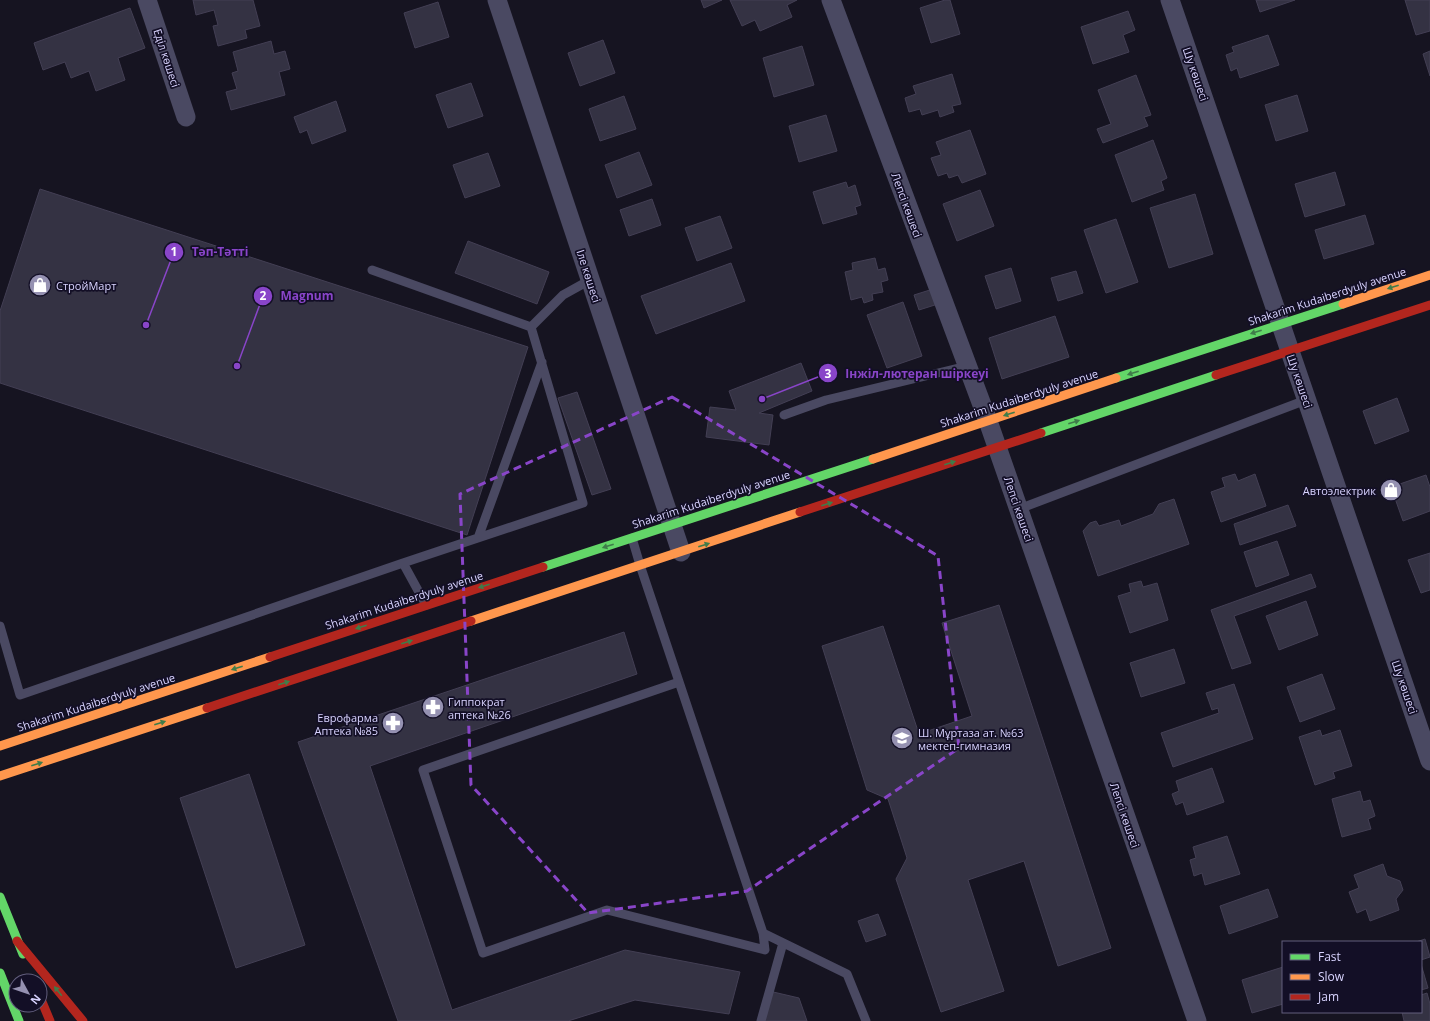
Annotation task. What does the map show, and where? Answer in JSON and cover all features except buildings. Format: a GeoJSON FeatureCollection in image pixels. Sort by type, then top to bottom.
{"type":"FeatureCollection","features":[{"type":"Feature","properties":{"kind":"main road","name":"Shakarim Kudaiberdyuly avenue"},"geometry":{"type":"LineString","coordinates":[[0,746],[1430,275]]}},
{"type":"Feature","properties":{"kind":"main road"},"geometry":{"type":"LineString","coordinates":[[0,776],[1430,305]]}},
{"type":"Feature","properties":{"kind":"main road"},"geometry":{"type":"LineString","coordinates":[[0,897],[28,968]]}},
{"type":"Feature","properties":{"kind":"main road"},"geometry":{"type":"LineString","coordinates":[[17,941],[83,1021]]}},
{"type":"Feature","properties":{"kind":"main road"},"geometry":{"type":"LineString","coordinates":[[0,973],[19,1021]]}},
{"type":"Feature","properties":{"kind":"street","name":"Еділ көшесі"},"geometry":{"type":"LineString","coordinates":[[147,0],[186,117]]}},
{"type":"Feature","properties":{"kind":"street","name":"Іле көшесі"},"geometry":{"type":"LineString","coordinates":[[497,0],[680,552]]}},
{"type":"Feature","properties":{"kind":"street","name":"Лепсі көшесі"},"geometry":{"type":"LineString","coordinates":[[831,0],[988,421],[1197,1021]]}},
{"type":"Feature","properties":{"kind":"street","name":"Шу көшесі"},"geometry":{"type":"LineString","coordinates":[[1170,0],[1282,324],[1289,351],[1430,761]]}},
{"type":"Feature","properties":{"kind":"lane"},"geometry":{"type":"LineString","coordinates":[[372,270],[531,327]]}},
{"type":"Feature","properties":{"kind":"lane"},"geometry":{"type":"LineString","coordinates":[[531,327],[563,294],[590,280]]}},
{"type":"Feature","properties":{"kind":"lane"},"geometry":{"type":"LineString","coordinates":[[0,626],[20,695],[403,563],[583,503],[531,327]]}},
{"type":"Feature","properties":{"kind":"lane"},"geometry":{"type":"LineString","coordinates":[[478,538],[542,362]]}},
{"type":"Feature","properties":{"kind":"lane"},"geometry":{"type":"LineString","coordinates":[[784,415],[826,400],[967,366]]}},
{"type":"Feature","properties":{"kind":"lane"},"geometry":{"type":"LineString","coordinates":[[1019,509],[1306,400]]}},
{"type":"Feature","properties":{"kind":"lane"},"geometry":{"type":"LineString","coordinates":[[632,538],[763,933],[765,950],[608,910],[483,953],[423,770],[679,682]]}},
{"type":"Feature","properties":{"kind":"lane"},"geometry":{"type":"LineString","coordinates":[[403,563],[426,606]]}},
{"type":"Feature","properties":{"kind":"lane"},"geometry":{"type":"LineString","coordinates":[[763,933],[846,974],[866,1021]]}},
{"type":"Feature","properties":{"kind":"lane"},"geometry":{"type":"LineString","coordinates":[[761,1021],[783,943]]}},
{"type":"Feature","properties":{"kind":"highlighted area"},"geometry":{"type":"Polygon","coordinates":[[[672,397],[938,556],[959,748],[747,891],[588,913],[471,785],[460,494],[672,397]]]}},
{"type":"Feature","properties":{"kind":"traffic: fast"},"geometry":{"type":"LineString","coordinates":[[1116,378],[1343,304]]}},
{"type":"Feature","properties":{"kind":"traffic: fast"},"geometry":{"type":"LineString","coordinates":[[1041,433],[1216,375]]}},
{"type":"Feature","properties":{"kind":"traffic: fast"},"geometry":{"type":"LineString","coordinates":[[543,567],[873,459]]}},
{"type":"Feature","properties":{"kind":"traffic: fast"},"geometry":{"type":"LineString","coordinates":[[0,897],[23,954]]}},
{"type":"Feature","properties":{"kind":"traffic: fast"},"geometry":{"type":"LineString","coordinates":[[0,973],[19,1021]]}},
{"type":"Feature","properties":{"kind":"traffic: slow"},"geometry":{"type":"LineString","coordinates":[[1343,304],[1430,275]]}},
{"type":"Feature","properties":{"kind":"traffic: slow"},"geometry":{"type":"LineString","coordinates":[[873,459],[1116,378]]}},
{"type":"Feature","properties":{"kind":"traffic: slow"},"geometry":{"type":"LineString","coordinates":[[471,621],[800,512]]}},
{"type":"Feature","properties":{"kind":"traffic: slow"},"geometry":{"type":"LineString","coordinates":[[0,746],[270,657]]}},
{"type":"Feature","properties":{"kind":"traffic: slow"},"geometry":{"type":"LineString","coordinates":[[0,776],[207,708]]}},
{"type":"Feature","properties":{"kind":"traffic: jam"},"geometry":{"type":"LineString","coordinates":[[1216,375],[1430,305]]}},
{"type":"Feature","properties":{"kind":"traffic: jam"},"geometry":{"type":"LineString","coordinates":[[800,512],[1041,433]]}},
{"type":"Feature","properties":{"kind":"traffic: jam"},"geometry":{"type":"LineString","coordinates":[[270,657],[543,567]]}},
{"type":"Feature","properties":{"kind":"traffic: jam"},"geometry":{"type":"LineString","coordinates":[[207,708],[471,621]]}},
{"type":"Feature","properties":{"kind":"traffic: jam"},"geometry":{"type":"LineString","coordinates":[[17,941],[83,1021]]}},
{"type":"Feature","properties":{"kind":"traffic: jam"},"geometry":{"type":"LineString","coordinates":[[47,1013],[50,1021]]}},
{"type":"Feature","properties":{"kind":"place","name":"СтройМарт"},"geometry":{"type":"Point","coordinates":[40,285]}},
{"type":"Feature","properties":{"kind":"place","name":"Тәп-Тәтті"},"geometry":{"type":"Point","coordinates":[146,325]}},
{"type":"Feature","properties":{"kind":"place","name":"Magnum"},"geometry":{"type":"Point","coordinates":[237,366]}},
{"type":"Feature","properties":{"kind":"place","name":"Інжіл-лютеран шіркеуі"},"geometry":{"type":"Point","coordinates":[762,399]}},
{"type":"Feature","properties":{"kind":"place","name":"Автоэлектрик"},"geometry":{"type":"Point","coordinates":[1391,490]}},
{"type":"Feature","properties":{"kind":"place","name":"Гиппократ аптека №26"},"geometry":{"type":"Point","coordinates":[433,707]}},
{"type":"Feature","properties":{"kind":"place","name":"Еврофарма Аптека №85"},"geometry":{"type":"Point","coordinates":[393,723]}},
{"type":"Feature","properties":{"kind":"place","name":"Ш. Мұртаза ат. №63 мектеп-гимназия"},"geometry":{"type":"Point","coordinates":[902,738]}}]}
